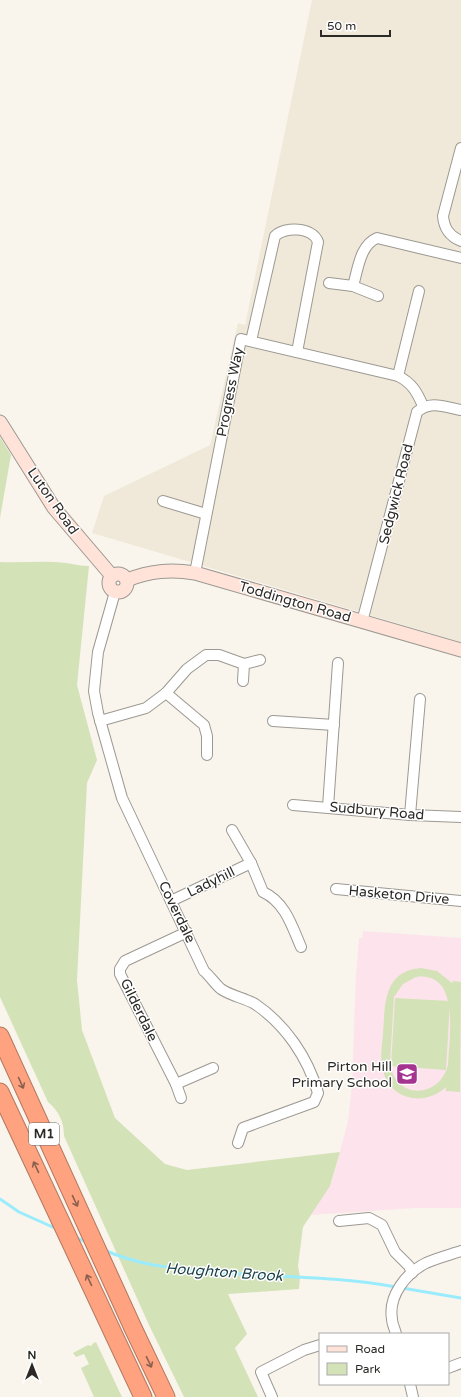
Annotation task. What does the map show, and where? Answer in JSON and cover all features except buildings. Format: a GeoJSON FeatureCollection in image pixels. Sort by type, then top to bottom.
{"type":"FeatureCollection","features":[{"type":"Feature","properties":{"kind":"highway","name":"M1"},"geometry":{"type":"LineString","coordinates":[[0,1036],[120,1300],[166,1397]]}},
{"type":"Feature","properties":{"kind":"highway","name":"M1"},"geometry":{"type":"LineString","coordinates":[[0,1092],[59,1215],[143,1397]]}},
{"type":"Feature","properties":{"kind":"main road","name":"Luton Road"},"geometry":{"type":"LineString","coordinates":[[0,422],[54,508],[112,576]]}},
{"type":"Feature","properties":{"kind":"main road","name":"Toddington Road"},"geometry":{"type":"LineString","coordinates":[[127,580],[143,574],[161,571],[176,570],[195,573],[461,650]]}},
{"type":"Feature","properties":{"kind":"main road"},"geometry":{"type":"LineString","coordinates":[[121,574],[127,580],[127,586],[124,591],[115,592],[111,589],[109,584],[112,576],[121,574]]}},
{"type":"Feature","properties":{"kind":"street"},"geometry":{"type":"LineString","coordinates":[[461,148],[443,216],[444,226],[450,235],[461,241]]}},
{"type":"Feature","properties":{"kind":"street"},"geometry":{"type":"LineString","coordinates":[[251,341],[275,236],[285,230],[300,230],[313,234],[318,242],[297,352]]}},
{"type":"Feature","properties":{"kind":"street"},"geometry":{"type":"LineString","coordinates":[[353,286],[362,253],[369,241],[377,238],[461,258]]}},
{"type":"Feature","properties":{"kind":"street"},"geometry":{"type":"LineString","coordinates":[[329,283],[353,286],[378,296]]}},
{"type":"Feature","properties":{"kind":"street"},"geometry":{"type":"LineString","coordinates":[[398,376],[419,291]]}},
{"type":"Feature","properties":{"kind":"street","name":"Progress Way"},"geometry":{"type":"LineString","coordinates":[[195,573],[241,339],[398,376],[408,382],[415,389],[423,406]]}},
{"type":"Feature","properties":{"kind":"street"},"geometry":{"type":"LineString","coordinates":[[423,406],[430,404],[461,410]]}},
{"type":"Feature","properties":{"kind":"street","name":"Sedgwick Road"},"geometry":{"type":"LineString","coordinates":[[362,622],[384,542],[414,419],[417,412],[423,406]]}},
{"type":"Feature","properties":{"kind":"street"},"geometry":{"type":"LineString","coordinates":[[163,501],[206,514]]}},
{"type":"Feature","properties":{"kind":"street","name":"Coverdale"},"geometry":{"type":"LineString","coordinates":[[115,592],[98,652],[94,692],[100,721],[122,798],[187,932],[204,971],[221,988],[254,1004],[288,1033],[314,1079],[318,1093],[314,1102],[243,1128],[238,1143]]}},
{"type":"Feature","properties":{"kind":"street"},"geometry":{"type":"LineString","coordinates":[[100,721],[146,708],[166,693],[187,669],[206,655],[219,655],[244,664],[260,660]]}},
{"type":"Feature","properties":{"kind":"street"},"geometry":{"type":"LineString","coordinates":[[328,807],[338,663]]}},
{"type":"Feature","properties":{"kind":"street"},"geometry":{"type":"LineString","coordinates":[[243,681],[244,664]]}},
{"type":"Feature","properties":{"kind":"street"},"geometry":{"type":"LineString","coordinates":[[166,693],[204,725],[207,736],[207,755]]}},
{"type":"Feature","properties":{"kind":"street"},"geometry":{"type":"LineString","coordinates":[[410,815],[420,698]]}},
{"type":"Feature","properties":{"kind":"street"},"geometry":{"type":"LineString","coordinates":[[273,721],[334,725]]}},
{"type":"Feature","properties":{"kind":"street","name":"Sudbury Road"},"geometry":{"type":"LineString","coordinates":[[293,805],[410,815],[461,816]]}},
{"type":"Feature","properties":{"kind":"street","name":"Ladyhill"},"geometry":{"type":"LineString","coordinates":[[232,830],[251,863],[263,892],[270,895],[282,907],[290,920],[301,947]]}},
{"type":"Feature","properties":{"kind":"street","name":"Ladyhill"},"geometry":{"type":"LineString","coordinates":[[171,901],[251,863]]}},
{"type":"Feature","properties":{"kind":"street","name":"Hasketon Drive"},"geometry":{"type":"LineString","coordinates":[[336,889],[461,901]]}},
{"type":"Feature","properties":{"kind":"street","name":"Gilderdale"},"geometry":{"type":"LineString","coordinates":[[176,1084],[120,974],[120,969],[125,961],[187,932]]}},
{"type":"Feature","properties":{"kind":"street"},"geometry":{"type":"LineString","coordinates":[[181,1098],[176,1084],[213,1068]]}},
{"type":"Feature","properties":{"kind":"street"},"geometry":{"type":"LineString","coordinates":[[339,1221],[369,1218],[382,1225],[395,1252],[409,1266],[412,1273]]}},
{"type":"Feature","properties":{"kind":"street"},"geometry":{"type":"LineString","coordinates":[[396,1333],[391,1318],[395,1296],[404,1281],[425,1264],[461,1251]]}},
{"type":"Feature","properties":{"kind":"street"},"geometry":{"type":"LineString","coordinates":[[272,1397],[261,1372],[319,1344]]}},
{"type":"Feature","properties":{"kind":"street"},"geometry":{"type":"LineString","coordinates":[[449,1368],[461,1363]]}},
{"type":"Feature","properties":{"kind":"street"},"geometry":{"type":"LineString","coordinates":[[410,1385],[413,1397]]}},
{"type":"Feature","properties":{"kind":"shaded area"},"geometry":{"type":"Polygon","coordinates":[[[312,0],[461,0],[461,642],[92,533],[104,496],[210,445],[238,323],[245,325],[312,0]]]}},
{"type":"Feature","properties":{"kind":"shaded area","name":"Pirton Hill Primary School"},"geometry":{"type":"Polygon","coordinates":[[[363,931],[461,938],[461,1208],[416,1208],[311,1215],[332,1181],[348,1121],[352,1085],[356,974],[359,938],[362,938],[363,931]]]}},
{"type":"Feature","properties":{"kind":"green space"},"geometry":{"type":"Polygon","coordinates":[[[0,437],[11,455],[0,518],[0,437]]]}},
{"type":"Feature","properties":{"kind":"green space"},"geometry":{"type":"Polygon","coordinates":[[[0,562],[59,562],[89,566],[77,685],[97,760],[87,783],[77,980],[82,1030],[115,1118],[165,1164],[187,1170],[340,1152],[330,1186],[303,1227],[298,1266],[300,1277],[299,1289],[228,1294],[247,1334],[235,1348],[258,1397],[184,1397],[149,1325],[64,1136],[60,1117],[48,1102],[0,997],[0,562]]]}},
{"type":"Feature","properties":{"kind":"green space"},"geometry":{"type":"Polygon","coordinates":[[[421,968],[437,971],[452,983],[453,981],[461,982],[460,1092],[446,1091],[446,1087],[429,1097],[411,1098],[402,1095],[395,1090],[388,1083],[384,1074],[382,1069],[381,1054],[384,1012],[388,991],[399,976],[409,971],[421,968]],[[416,977],[403,984],[394,997],[390,1063],[393,1075],[399,1083],[408,1089],[417,1091],[436,1085],[443,1076],[448,1065],[450,1039],[449,1008],[446,995],[440,984],[430,978],[416,977]]]}},
{"type":"Feature","properties":{"kind":"green space"},"geometry":{"type":"Polygon","coordinates":[[[395,998],[450,1001],[446,1070],[391,1066],[395,998]]]}},
{"type":"Feature","properties":{"kind":"green space"},"geometry":{"type":"Polygon","coordinates":[[[96,1342],[122,1397],[94,1397],[81,1368],[89,1364],[84,1354],[76,1357],[73,1353],[88,1345],[92,1346],[92,1344],[96,1342]]]}},
{"type":"Feature","properties":{"kind":"waterway","name":"Houghton Brook"},"geometry":{"type":"LineString","coordinates":[[0,1199],[19,1212],[57,1229]]}},
{"type":"Feature","properties":{"kind":"waterway","name":"Houghton Brook"},"geometry":{"type":"LineString","coordinates":[[75,1237],[86,1242]]}},
{"type":"Feature","properties":{"kind":"waterway","name":"Houghton Brook"},"geometry":{"type":"LineString","coordinates":[[104,1250],[131,1260],[169,1268],[234,1274],[304,1277],[373,1283],[396,1287]]}},
{"type":"Feature","properties":{"kind":"waterway","name":"Houghton Brook"},"geometry":{"type":"LineString","coordinates":[[402,1288],[461,1298]]}},
{"type":"Feature","properties":{"kind":"place","name":"Pirton Hill Primary School"},"geometry":{"type":"Point","coordinates":[407,1074]}}]}
